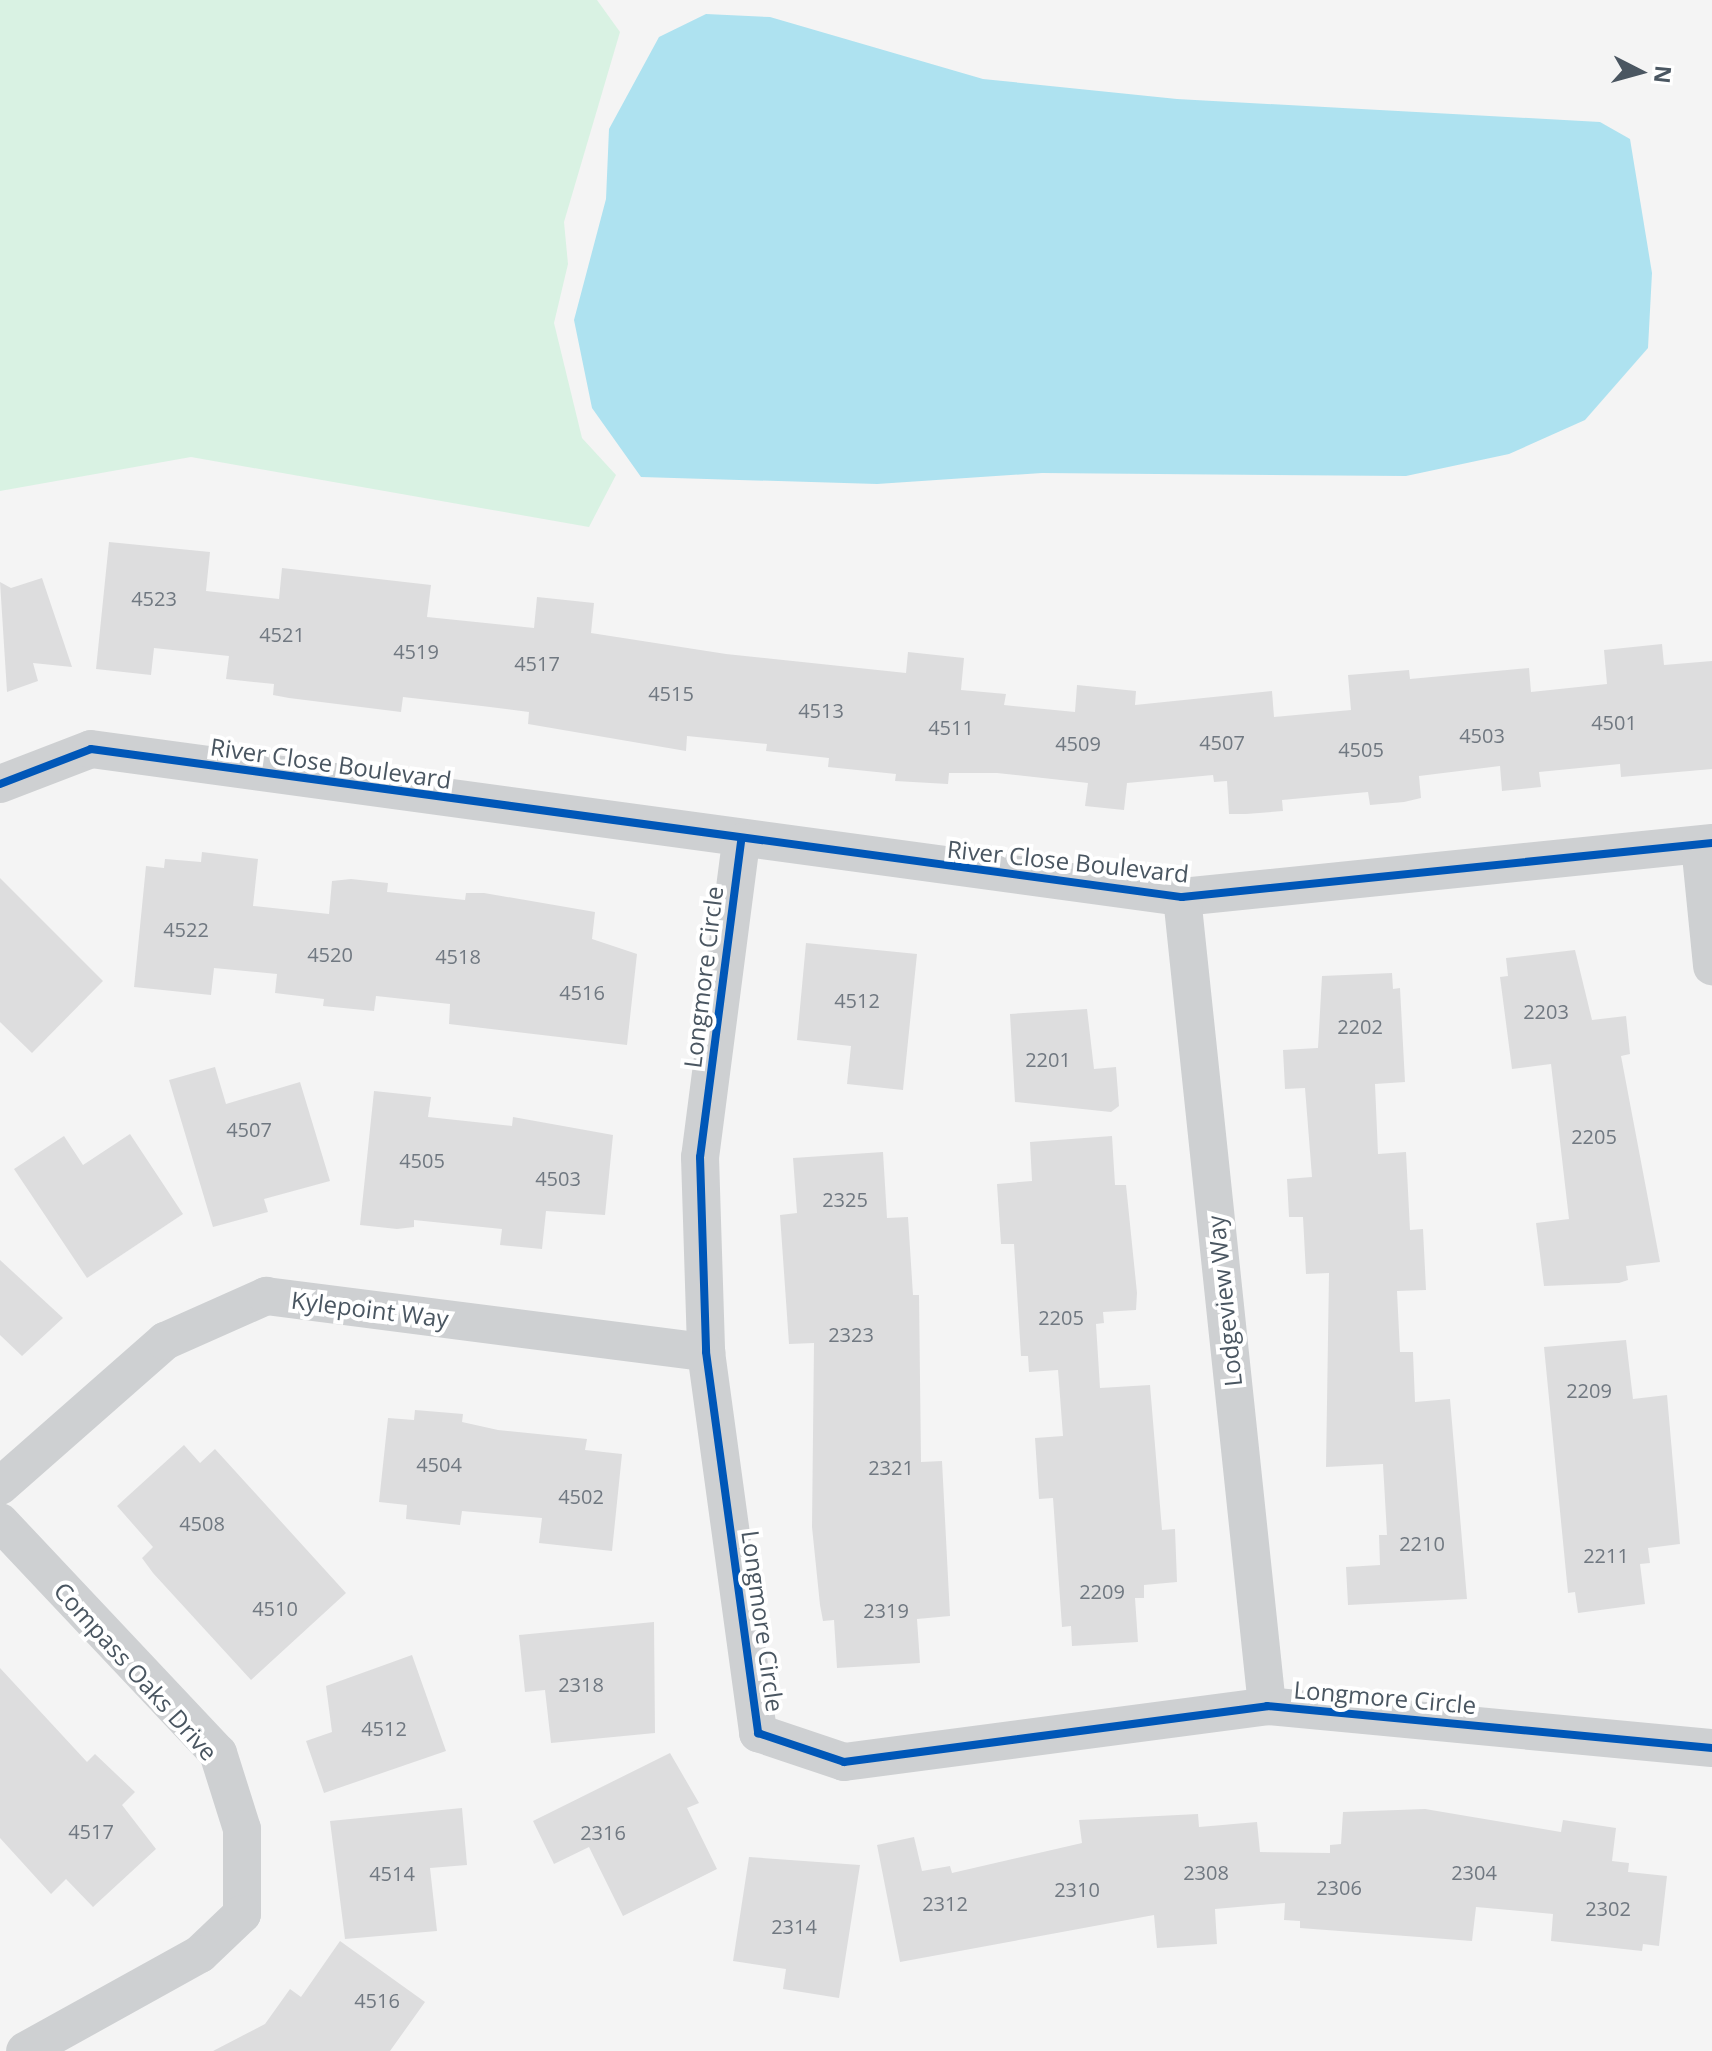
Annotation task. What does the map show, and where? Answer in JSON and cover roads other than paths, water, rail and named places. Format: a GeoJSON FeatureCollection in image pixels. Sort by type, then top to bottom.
{"type":"FeatureCollection","features":[{"type":"Feature","properties":{"kind":"street","name":"River Close Boulevard"},"geometry":{"type":"LineString","coordinates":[[0,784],[91,749],[741,842],[1182,897],[1706,844]]}},
{"type":"Feature","properties":{"kind":"street","name":"Longmore Circle"},"geometry":{"type":"LineString","coordinates":[[741,842],[700,1157],[706,1352],[758,1733],[844,1762],[1267,1706],[1712,1748]]}},
{"type":"Feature","properties":{"kind":"street"},"geometry":{"type":"LineString","coordinates":[[1706,844],[1712,966]]}},
{"type":"Feature","properties":{"kind":"street","name":"Lodgeview Way"},"geometry":{"type":"LineString","coordinates":[[1182,897],[1267,1706]]}},
{"type":"Feature","properties":{"kind":"street","name":"Kylepoint Way"},"geometry":{"type":"LineString","coordinates":[[0,1486],[165,1341],[266,1296],[706,1352]]}},
{"type":"Feature","properties":{"kind":"street","name":"Compass Oaks Drive"},"geometry":{"type":"LineString","coordinates":[[0,1522],[218,1753],[242,1829],[242,1914],[200,1954],[25,2051]]}},
{"type":"Feature","properties":{"kind":"water"},"geometry":{"type":"Polygon","coordinates":[[[706,14],[770,17],[983,79],[1177,99],[1600,122],[1630,139],[1652,273],[1648,348],[1585,420],[1509,454],[1406,476],[1042,473],[877,484],[641,477],[592,408],[574,320],[606,199],[609,129],[659,37],[706,14]]]}}]}
